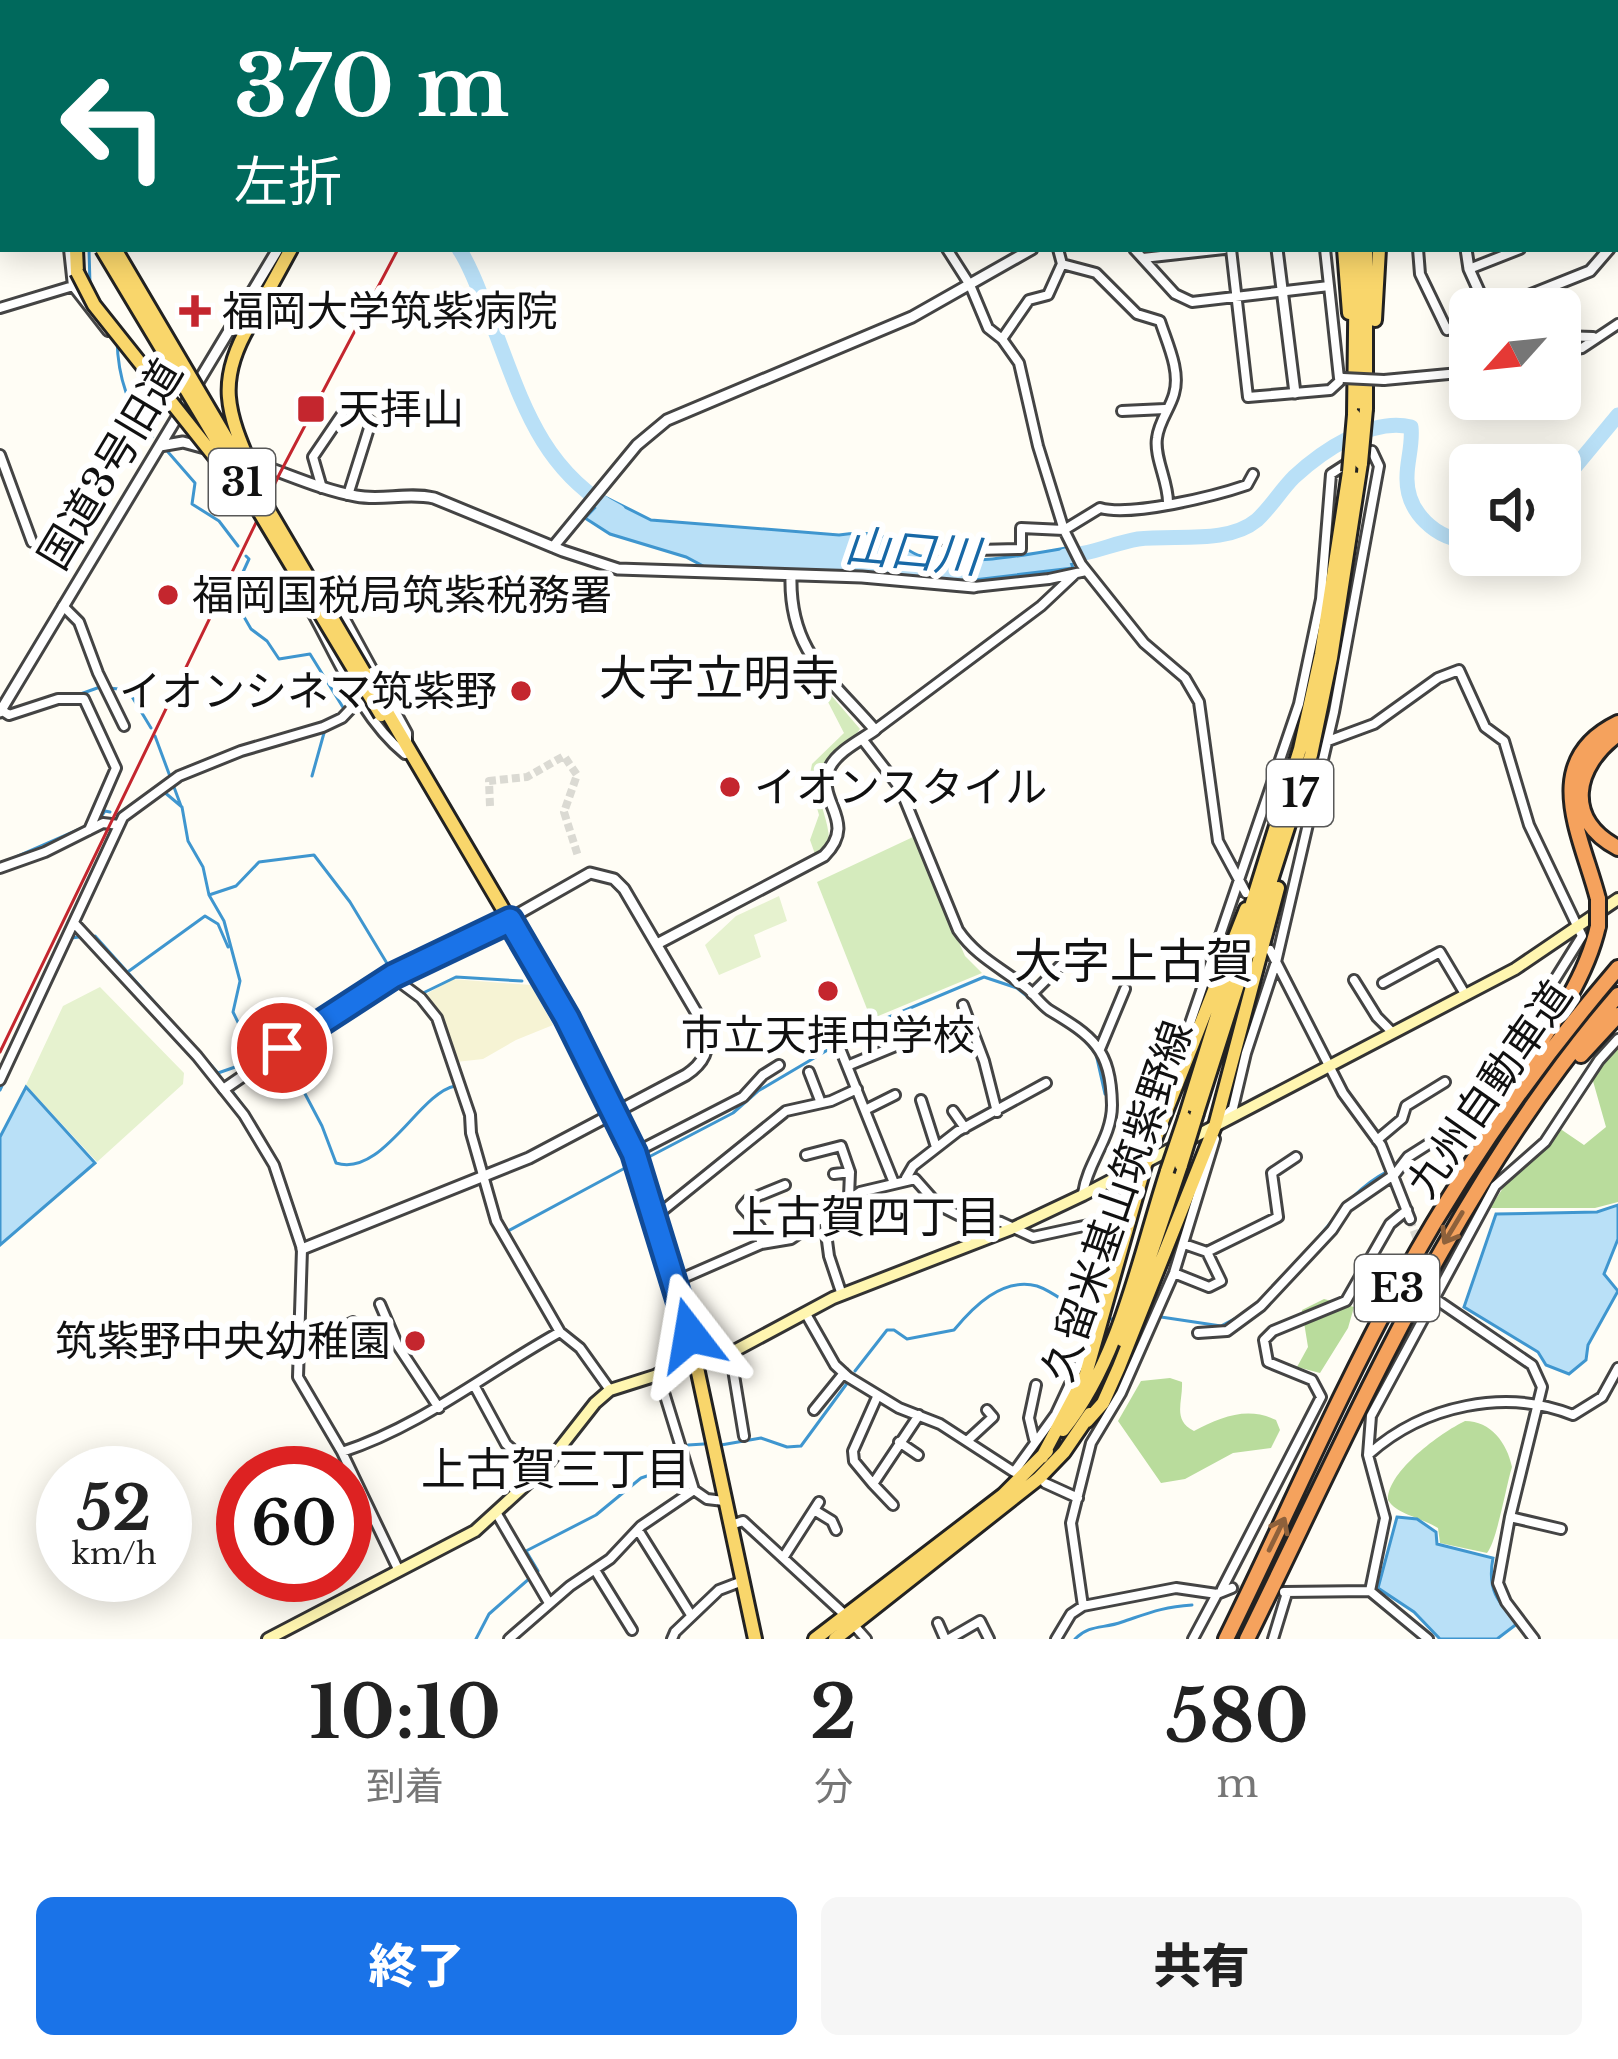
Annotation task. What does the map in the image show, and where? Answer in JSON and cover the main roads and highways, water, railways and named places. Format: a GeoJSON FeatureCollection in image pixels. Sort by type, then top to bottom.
{"type":"FeatureCollection","features":[{"type":"Feature","properties":{"kind":"highway"},"geometry":{"type":"LineString","coordinates":[[1430,1230],[1490,1114],[1572,989],[1593,946],[1598,899],[1570,790],[1585,748],[1618,723]]}},
{"type":"Feature","properties":{"kind":"highway"},"geometry":{"type":"LineString","coordinates":[[1618,734],[1589,761],[1581,802],[1591,827],[1618,848]]}},
{"type":"Feature","properties":{"kind":"highway","name":"九州自動車道"},"geometry":{"type":"LineString","coordinates":[[1226,1639],[1364,1353],[1430,1230],[1516,1096],[1618,968]]}},
{"type":"Feature","properties":{"kind":"highway","name":"九州自動車道"},"geometry":{"type":"LineString","coordinates":[[1246,1639],[1414,1297],[1482,1181],[1618,995]]}},
{"type":"Feature","properties":{"kind":"highway"},"geometry":{"type":"LineString","coordinates":[[1528,1113],[1618,1015]]}},
{"type":"Feature","properties":{"kind":"main road"},"geometry":{"type":"LineString","coordinates":[[72,252],[75,279],[283,550]]}},
{"type":"Feature","properties":{"kind":"main road","name":"31"},"geometry":{"type":"LineString","coordinates":[[104,252],[384,713]]}},
{"type":"Feature","properties":{"kind":"main road","name":"31"},"geometry":{"type":"LineString","coordinates":[[117,252],[408,755],[567,1018],[634,1153],[676,1281],[755,1639]]}},
{"type":"Feature","properties":{"kind":"main road"},"geometry":{"type":"LineString","coordinates":[[272,514],[228,408],[229,371],[289,252]]}},
{"type":"Feature","properties":{"kind":"main road"},"geometry":{"type":"LineString","coordinates":[[1345,252],[1350,322],[1362,360]]}},
{"type":"Feature","properties":{"kind":"main road","name":"久留米基山筑紫野線"},"geometry":{"type":"LineString","coordinates":[[1356,252],[1362,360]]}},
{"type":"Feature","properties":{"kind":"main road","name":"久留米基山筑紫野線"},"geometry":{"type":"LineString","coordinates":[[815,1639],[1039,1478],[1087,1421],[1122,1340],[1174,1168],[1293,816],[1331,658],[1360,412],[1366,252]]}},
{"type":"Feature","properties":{"kind":"main road"},"geometry":{"type":"LineString","coordinates":[[1362,360],[1374,340],[1379,252]]}},
{"type":"Feature","properties":{"kind":"main road","name":"久留米基山筑紫野線"},"geometry":{"type":"LineString","coordinates":[[1191,1116],[1305,730],[1355,468]]}},
{"type":"Feature","properties":{"kind":"main road"},"geometry":{"type":"LineString","coordinates":[[1087,1421],[1102,1403],[1119,1367],[1215,1126],[1289,855],[1293,816]]}},
{"type":"Feature","properties":{"kind":"main road"},"geometry":{"type":"LineString","coordinates":[[1042,1457],[1086,1374],[1135,1169],[1164,1123],[1240,919],[1262,880]]}},
{"type":"Feature","properties":{"kind":"main road"},"geometry":{"type":"LineString","coordinates":[[268,1639],[475,1531],[539,1473],[610,1390],[730,1352],[842,1295],[1011,1229],[1083,1195],[1515,969],[1618,899]]}},
{"type":"Feature","properties":{"kind":"main road","name":"久留米基山筑紫野線"},"geometry":{"type":"LineString","coordinates":[[836,1639],[849,1618],[1003,1495],[1074,1417],[1125,1304],[1174,1168]]}},
{"type":"Feature","properties":{"kind":"water"},"geometry":{"type":"Polygon","coordinates":[[[605,497],[651,520],[868,534],[939,559],[994,559],[1066,548],[1073,568],[957,582],[884,574],[738,572],[705,567],[610,534],[585,518],[605,497]]]}},
{"type":"Feature","properties":{"kind":"water"},"geometry":{"type":"Polygon","coordinates":[[[26,1087],[95,1163],[0,1245],[0,1137],[26,1087]]]}},
{"type":"Feature","properties":{"kind":"water"},"geometry":{"type":"Polygon","coordinates":[[[1618,1205],[1618,1239],[1604,1274],[1618,1291],[1588,1345],[1586,1360],[1569,1374],[1546,1365],[1538,1352],[1464,1307],[1496,1214],[1597,1212],[1618,1205]]]}},
{"type":"Feature","properties":{"kind":"water"},"geometry":{"type":"Polygon","coordinates":[[[1397,1517],[1417,1519],[1436,1532],[1437,1544],[1493,1558],[1495,1594],[1518,1623],[1497,1639],[1440,1639],[1414,1612],[1378,1588],[1397,1517]]]}},
{"type":"Feature","properties":{"kind":"waterway"},"geometry":{"type":"LineString","coordinates":[[89,252],[90,285]]}},
{"type":"Feature","properties":{"kind":"waterway","name":"山口川"},"geometry":{"type":"LineString","coordinates":[[461,252],[520,397],[548,449],[590,494],[618,512]]}},
{"type":"Feature","properties":{"kind":"waterway"},"geometry":{"type":"LineString","coordinates":[[95,293],[115,325]]}},
{"type":"Feature","properties":{"kind":"waterway"},"geometry":{"type":"LineString","coordinates":[[117,340],[126,392],[152,437]]}},
{"type":"Feature","properties":{"kind":"waterway","name":"山口川"},"geometry":{"type":"LineString","coordinates":[[1581,460],[1618,415]]}},
{"type":"Feature","properties":{"kind":"waterway","name":"山口川"},"geometry":{"type":"LineString","coordinates":[[1065,556],[1138,539],[1216,536],[1245,528],[1319,457],[1348,438],[1396,425],[1411,427],[1407,477],[1412,502],[1425,522],[1449,537]]}},
{"type":"Feature","properties":{"kind":"waterway"},"geometry":{"type":"LineString","coordinates":[[168,452],[195,483],[192,504],[219,521],[238,546]]}},
{"type":"Feature","properties":{"kind":"waterway"},"geometry":{"type":"LineString","coordinates":[[246,556],[249,559],[232,596],[251,629],[279,659],[310,654],[344,709],[338,716]]}},
{"type":"Feature","properties":{"kind":"waterway"},"geometry":{"type":"LineString","coordinates":[[75,696],[100,687]]}},
{"type":"Feature","properties":{"kind":"waterway"},"geometry":{"type":"LineString","coordinates":[[109,688],[128,690],[151,728]]}},
{"type":"Feature","properties":{"kind":"waterway"},"geometry":{"type":"LineString","coordinates":[[10,710],[54,696]]}},
{"type":"Feature","properties":{"kind":"waterway"},"geometry":{"type":"LineString","coordinates":[[312,776],[324,733]]}},
{"type":"Feature","properties":{"kind":"waterway"},"geometry":{"type":"LineString","coordinates":[[155,736],[181,806]]}},
{"type":"Feature","properties":{"kind":"waterway"},"geometry":{"type":"LineString","coordinates":[[163,791],[182,807],[188,841],[224,921],[240,981],[233,1012],[251,1058]]}},
{"type":"Feature","properties":{"kind":"waterway"},"geometry":{"type":"LineString","coordinates":[[117,815],[142,799]]}},
{"type":"Feature","properties":{"kind":"waterway"},"geometry":{"type":"LineString","coordinates":[[101,817],[110,812]]}},
{"type":"Feature","properties":{"kind":"waterway"},"geometry":{"type":"LineString","coordinates":[[0,864],[84,827]]}},
{"type":"Feature","properties":{"kind":"waterway"},"geometry":{"type":"LineString","coordinates":[[209,895],[236,886],[259,862],[314,855],[350,902],[394,975]]}},
{"type":"Feature","properties":{"kind":"waterway"},"geometry":{"type":"LineString","coordinates":[[129,971],[205,916],[218,924],[228,947]]}},
{"type":"Feature","properties":{"kind":"waterway"},"geometry":{"type":"LineString","coordinates":[[95,936],[218,1073],[278,1044]]}},
{"type":"Feature","properties":{"kind":"waterway"},"geometry":{"type":"LineString","coordinates":[[0,1090],[71,938],[79,937]]}},
{"type":"Feature","properties":{"kind":"waterway"},"geometry":{"type":"LineString","coordinates":[[421,994],[456,977],[522,981]]}},
{"type":"Feature","properties":{"kind":"waterway"},"geometry":{"type":"LineString","coordinates":[[843,1042],[865,1027],[984,977],[1017,988],[1049,1014]]}},
{"type":"Feature","properties":{"kind":"waterway"},"geometry":{"type":"LineString","coordinates":[[1081,1036],[1096,1054],[1105,1094]]}},
{"type":"Feature","properties":{"kind":"waterway"},"geometry":{"type":"LineString","coordinates":[[645,1159],[733,1113],[758,1091],[831,1048]]}},
{"type":"Feature","properties":{"kind":"waterway"},"geometry":{"type":"LineString","coordinates":[[284,1054],[336,1163],[369,1158],[441,1092],[455,1086],[466,1116]]}},
{"type":"Feature","properties":{"kind":"waterway"},"geometry":{"type":"LineString","coordinates":[[232,1091],[275,1162],[303,1240]]}},
{"type":"Feature","properties":{"kind":"waterway"},"geometry":{"type":"LineString","coordinates":[[506,1232],[625,1168]]}},
{"type":"Feature","properties":{"kind":"waterway"},"geometry":{"type":"LineString","coordinates":[[1307,1251],[1353,1197],[1388,1171]]}},
{"type":"Feature","properties":{"kind":"waterway"},"geometry":{"type":"LineString","coordinates":[[303,1322],[306,1253]]}},
{"type":"Feature","properties":{"kind":"waterway"},"geometry":{"type":"LineString","coordinates":[[855,1371],[887,1330],[907,1339],[954,1330],[979,1304],[1012,1286],[1037,1286],[1089,1315]]}},
{"type":"Feature","properties":{"kind":"waterway"},"geometry":{"type":"LineString","coordinates":[[1161,1317],[1221,1326],[1251,1310]]}},
{"type":"Feature","properties":{"kind":"waterway"},"geometry":{"type":"LineString","coordinates":[[1108,1319],[1114,1319]]}},
{"type":"Feature","properties":{"kind":"waterway"},"geometry":{"type":"LineString","coordinates":[[721,1445],[761,1438],[787,1447],[801,1446],[848,1382]]}},
{"type":"Feature","properties":{"kind":"waterway"},"geometry":{"type":"LineString","coordinates":[[319,1405],[343,1444]]}},
{"type":"Feature","properties":{"kind":"waterway"},"geometry":{"type":"LineString","coordinates":[[476,1639],[489,1614],[538,1571],[526,1551],[596,1515],[641,1478],[662,1471],[676,1444]]}},
{"type":"Feature","properties":{"kind":"waterway"},"geometry":{"type":"LineString","coordinates":[[688,1445],[704,1444]]}},
{"type":"Feature","properties":{"kind":"waterway"},"geometry":{"type":"LineString","coordinates":[[372,1506],[385,1533]]}},
{"type":"Feature","properties":{"kind":"waterway"},"geometry":{"type":"LineString","coordinates":[[1075,1639],[1091,1629],[1192,1605]]}},
{"type":"Feature","properties":{"kind":"tunnel"},"geometry":{"type":"LineString","coordinates":[[490,806],[489,781],[527,777],[564,756],[577,775],[564,812],[578,856]]}},
{"type":"Feature","properties":{"kind":"tunnel"},"geometry":{"type":"LineString","coordinates":[[1410,1219],[1434,1290]]}},
{"type":"Feature","properties":{"kind":"tunnel"},"geometry":{"type":"LineString","coordinates":[[1232,1588],[1284,1592]]}},
{"type":"Feature","properties":{"kind":"railway"},"geometry":{"type":"LineString","coordinates":[[0,1052],[280,473],[396,252]]}},
{"type":"Feature","properties":{"kind":"place","name":"福岡大学筑紫病院"},"geometry":{"type":"Point","coordinates":[195,311]}},
{"type":"Feature","properties":{"kind":"place","name":"天拝山"},"geometry":{"type":"Point","coordinates":[311,409]}},
{"type":"Feature","properties":{"kind":"place","name":"福岡国税局筑紫税務署"},"geometry":{"type":"Point","coordinates":[168,595]}},
{"type":"Feature","properties":{"kind":"place","name":"イオンシネマ筑紫野"},"geometry":{"type":"Point","coordinates":[521,691]}},
{"type":"Feature","properties":{"kind":"place","name":"イオンスタイル"},"geometry":{"type":"Point","coordinates":[730,787]}},
{"type":"Feature","properties":{"kind":"place","name":"市立天拝中学校"},"geometry":{"type":"Point","coordinates":[828,991]}},
{"type":"Feature","properties":{"kind":"place","name":"筑紫野中央幼稚園"},"geometry":{"type":"Point","coordinates":[415,1341]}},
{"type":"Feature","properties":{"kind":"district","name":"大字立明寺"},"geometry":{"type":"Point","coordinates":[719,678]}},
{"type":"Feature","properties":{"kind":"district","name":"大字上古賀"},"geometry":{"type":"Point","coordinates":[1134,961]}},
{"type":"Feature","properties":{"kind":"district","name":"上古賀四丁目"},"geometry":{"type":"Point","coordinates":[866,1217]}},
{"type":"Feature","properties":{"kind":"district","name":"上古賀三丁目"},"geometry":{"type":"Point","coordinates":[556,1469]}}]}
